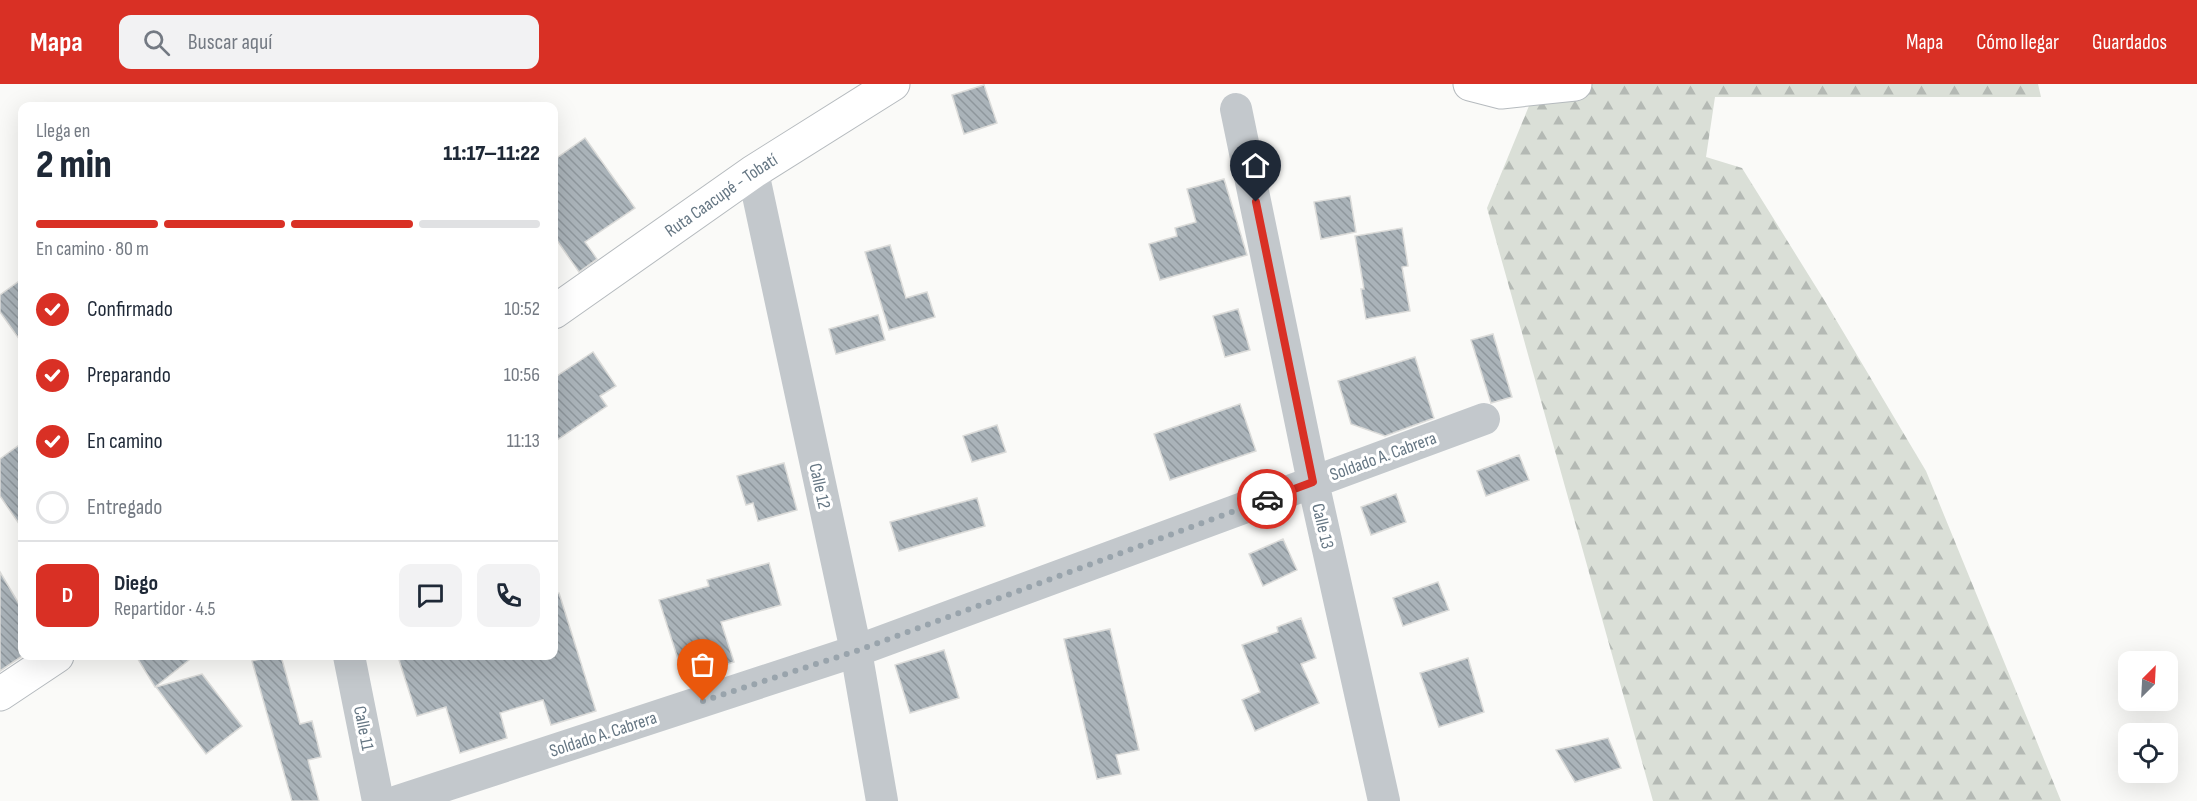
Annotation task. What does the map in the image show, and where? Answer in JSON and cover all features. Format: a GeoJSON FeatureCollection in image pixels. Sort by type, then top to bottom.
{"type":"FeatureCollection","features":[{"type":"Feature","properties":{"kind":"main road","name":"Ruta Caacupé - Tobatí"},"geometry":{"type":"LineString","coordinates":[[558,309],[753,172],[894,84]]}},
{"type":"Feature","properties":{"kind":"main road"},"geometry":{"type":"LineString","coordinates":[[1470,84],[1501,92],[1575,84]]}},
{"type":"Feature","properties":{"kind":"main road"},"geometry":{"type":"LineString","coordinates":[[0,694],[51,660]]}},
{"type":"Feature","properties":{"kind":"street","name":"Calle 13"},"geometry":{"type":"LineString","coordinates":[[1236,109],[1313,482],[1384,801]]}},
{"type":"Feature","properties":{"kind":"street","name":"Calle 12"},"geometry":{"type":"LineString","coordinates":[[753,172],[856,651],[882,801]]}},
{"type":"Feature","properties":{"kind":"street","name":"Soldado A. Cabrera"},"geometry":{"type":"LineString","coordinates":[[398,801],[856,651],[1484,419]]}},
{"type":"Feature","properties":{"kind":"street","name":"Calle 11"},"geometry":{"type":"LineString","coordinates":[[350,660],[378,801]]}},
{"type":"Feature","properties":{"kind":"green space"},"geometry":{"type":"Polygon","coordinates":[[[1538,84],[2038,84],[2041,97],[1715,97],[1706,157],[1742,168],[1926,471],[2061,801],[1653,801],[1487,208],[1538,84]]]}},
{"type":"Feature","properties":{"kind":"building"},"geometry":{"type":"Polygon","coordinates":[[[984,85],[997,123],[964,134],[952,95],[984,85]]]}},
{"type":"Feature","properties":{"kind":"building"},"geometry":{"type":"Polygon","coordinates":[[[585,138],[635,208],[585,242],[597,259],[579,272],[558,242],[558,157],[585,138]]]}},
{"type":"Feature","properties":{"kind":"building"},"geometry":{"type":"Polygon","coordinates":[[[1224,179],[1247,255],[1160,280],[1149,244],[1177,236],[1175,228],[1196,222],[1187,189],[1224,179]]]}},
{"type":"Feature","properties":{"kind":"building"},"geometry":{"type":"Polygon","coordinates":[[[1350,196],[1356,232],[1321,239],[1314,202],[1350,196]]]}},
{"type":"Feature","properties":{"kind":"building"},"geometry":{"type":"Polygon","coordinates":[[[1402,228],[1408,266],[1402,267],[1410,311],[1366,319],[1361,289],[1364,289],[1355,236],[1402,228]]]}},
{"type":"Feature","properties":{"kind":"building"},"geometry":{"type":"Polygon","coordinates":[[[890,245],[906,298],[927,292],[935,317],[889,330],[865,252],[890,245]]]}},
{"type":"Feature","properties":{"kind":"building"},"geometry":{"type":"Polygon","coordinates":[[[18,282],[18,337],[0,312],[0,295],[18,282]]]}},
{"type":"Feature","properties":{"kind":"building"},"geometry":{"type":"Polygon","coordinates":[[[1238,309],[1250,350],[1225,357],[1213,316],[1238,309]]]}},
{"type":"Feature","properties":{"kind":"building"},"geometry":{"type":"Polygon","coordinates":[[[878,315],[885,340],[836,354],[829,329],[878,315]]]}},
{"type":"Feature","properties":{"kind":"building"},"geometry":{"type":"Polygon","coordinates":[[[1493,334],[1512,397],[1491,403],[1471,340],[1493,334]]]}},
{"type":"Feature","properties":{"kind":"building"},"geometry":{"type":"Polygon","coordinates":[[[593,352],[616,386],[600,396],[607,406],[558,439],[558,375],[593,352]]]}},
{"type":"Feature","properties":{"kind":"building"},"geometry":{"type":"Polygon","coordinates":[[[1415,357],[1434,418],[1385,436],[1351,424],[1338,381],[1415,357]]]}},
{"type":"Feature","properties":{"kind":"building"},"geometry":{"type":"Polygon","coordinates":[[[1240,404],[1256,451],[1170,480],[1154,434],[1240,404]]]}},
{"type":"Feature","properties":{"kind":"building"},"geometry":{"type":"Polygon","coordinates":[[[997,425],[1006,452],[972,462],[963,436],[997,425]]]}},
{"type":"Feature","properties":{"kind":"building"},"geometry":{"type":"Polygon","coordinates":[[[18,446],[18,522],[0,496],[0,459],[18,446]]]}},
{"type":"Feature","properties":{"kind":"building"},"geometry":{"type":"Polygon","coordinates":[[[1519,455],[1529,480],[1486,496],[1477,471],[1519,455]]]}},
{"type":"Feature","properties":{"kind":"building"},"geometry":{"type":"Polygon","coordinates":[[[784,463],[797,510],[758,521],[753,503],[746,505],[737,476],[784,463]]]}},
{"type":"Feature","properties":{"kind":"building"},"geometry":{"type":"Polygon","coordinates":[[[1396,494],[1406,522],[1371,535],[1361,507],[1396,494]]]}},
{"type":"Feature","properties":{"kind":"building"},"geometry":{"type":"Polygon","coordinates":[[[977,498],[985,526],[899,551],[890,522],[977,498]]]}},
{"type":"Feature","properties":{"kind":"building"},"geometry":{"type":"Polygon","coordinates":[[[1283,539],[1297,570],[1263,586],[1249,554],[1283,539]]]}},
{"type":"Feature","properties":{"kind":"building"},"geometry":{"type":"Polygon","coordinates":[[[769,563],[781,605],[721,622],[734,662],[684,678],[659,600],[709,586],[707,580],[769,563]]]}},
{"type":"Feature","properties":{"kind":"building"},"geometry":{"type":"Polygon","coordinates":[[[0,572],[18,602],[18,659],[0,671],[0,572]]]}},
{"type":"Feature","properties":{"kind":"building"},"geometry":{"type":"Polygon","coordinates":[[[1438,582],[1449,610],[1403,626],[1393,598],[1438,582]]]}},
{"type":"Feature","properties":{"kind":"building"},"geometry":{"type":"Polygon","coordinates":[[[558,593],[596,711],[551,725],[543,700],[500,713],[507,738],[460,753],[446,707],[417,716],[399,660],[558,660],[558,593]]]}},
{"type":"Feature","properties":{"kind":"building"},"geometry":{"type":"Polygon","coordinates":[[[1301,618],[1316,658],[1301,664],[1319,703],[1255,731],[1242,700],[1260,692],[1242,645],[1278,632],[1277,627],[1301,618]]]}},
{"type":"Feature","properties":{"kind":"building"},"geometry":{"type":"Polygon","coordinates":[[[1110,629],[1139,750],[1116,755],[1121,774],[1097,779],[1064,639],[1110,629]]]}},
{"type":"Feature","properties":{"kind":"building"},"geometry":{"type":"Polygon","coordinates":[[[944,650],[959,698],[910,713],[895,665],[944,650]]]}},
{"type":"Feature","properties":{"kind":"building"},"geometry":{"type":"Polygon","coordinates":[[[1468,658],[1484,712],[1439,727],[1420,673],[1468,658]]]}},
{"type":"Feature","properties":{"kind":"building"},"geometry":{"type":"Polygon","coordinates":[[[138,660],[189,660],[155,687],[138,660]]]}},
{"type":"Feature","properties":{"kind":"building"},"geometry":{"type":"Polygon","coordinates":[[[282,660],[300,724],[312,721],[321,757],[308,760],[319,801],[292,801],[252,661],[282,660]]]}},
{"type":"Feature","properties":{"kind":"building"},"geometry":{"type":"Polygon","coordinates":[[[202,674],[242,726],[206,754],[156,687],[202,674]]]}},
{"type":"Feature","properties":{"kind":"building"},"geometry":{"type":"Polygon","coordinates":[[[1608,738],[1621,768],[1575,782],[1556,750],[1608,738]]]}},
{"type":"Feature","properties":{"kind":"way so far"},"geometry":{"type":"LineString","coordinates":[[703,701],[856,651],[1267,499]]}},
{"type":"Feature","properties":{"kind":"route"},"geometry":{"type":"LineString","coordinates":[[1256,202],[1313,482],[1267,499]]}}]}
